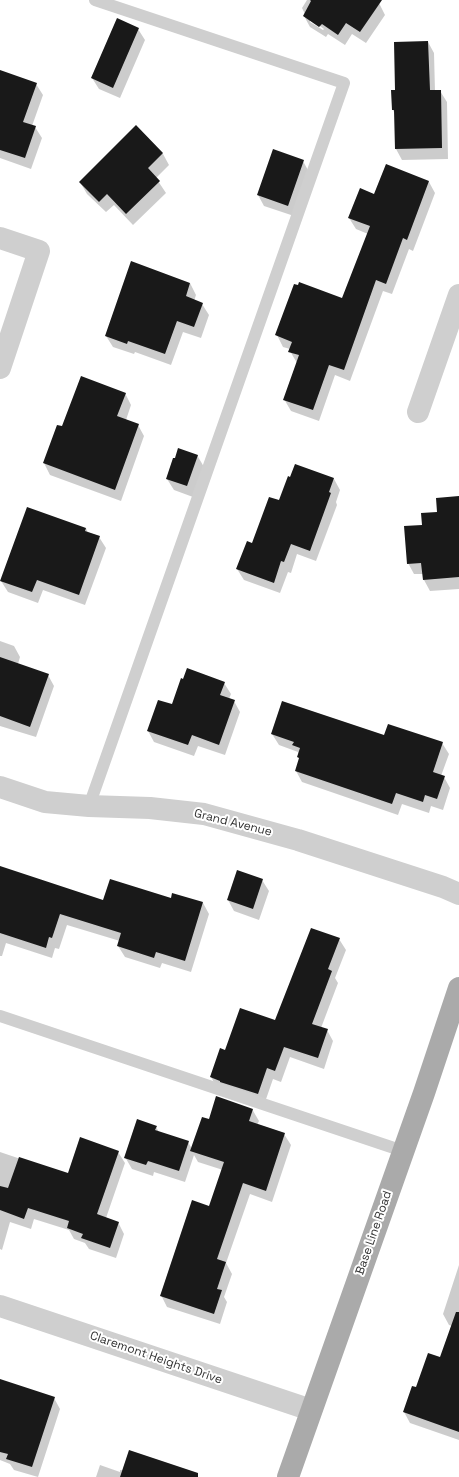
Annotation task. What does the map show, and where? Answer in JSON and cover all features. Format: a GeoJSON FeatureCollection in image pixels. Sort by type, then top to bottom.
{"type":"FeatureCollection","features":[{"type":"Feature","properties":{"kind":"main road","name":"Base Line Road"},"geometry":{"type":"LineString","coordinates":[[288,1477],[403,1152],[459,988]]}},
{"type":"Feature","properties":{"kind":"street"},"geometry":{"type":"LineString","coordinates":[[0,238],[39,251],[0,368]]}},
{"type":"Feature","properties":{"kind":"street"},"geometry":{"type":"LineString","coordinates":[[418,412],[459,295]]}},
{"type":"Feature","properties":{"kind":"street","name":"Grand Avenue"},"geometry":{"type":"LineString","coordinates":[[0,787],[45,802],[89,806],[150,808],[204,814],[298,840],[443,887],[459,894]]}},
{"type":"Feature","properties":{"kind":"street","name":"Claremont Heights Drive"},"geometry":{"type":"LineString","coordinates":[[0,1306],[311,1410]]}},
{"type":"Feature","properties":{"kind":"lane"},"geometry":{"type":"LineString","coordinates":[[89,806],[344,83],[95,0]]}},
{"type":"Feature","properties":{"kind":"lane"},"geometry":{"type":"LineString","coordinates":[[0,1016],[403,1152]]}},
{"type":"Feature","properties":{"kind":"building"},"geometry":{"type":"Polygon","coordinates":[[[310,0],[382,0],[360,32],[346,23],[338,35],[322,24],[319,27],[303,16],[311,1],[310,0]]]}},
{"type":"Feature","properties":{"kind":"building"},"geometry":{"type":"Polygon","coordinates":[[[117,18],[139,28],[113,88],[91,78],[117,18]]]}},
{"type":"Feature","properties":{"kind":"building"},"geometry":{"type":"Polygon","coordinates":[[[428,41],[430,90],[441,90],[442,148],[395,149],[394,110],[392,110],[391,90],[395,90],[394,42],[428,41]]]}},
{"type":"Feature","properties":{"kind":"building"},"geometry":{"type":"Polygon","coordinates":[[[0,70],[37,83],[23,122],[36,126],[25,158],[0,150],[0,70]]]}},
{"type":"Feature","properties":{"kind":"building"},"geometry":{"type":"Polygon","coordinates":[[[136,125],[163,153],[148,168],[160,181],[126,214],[107,194],[99,202],[79,182],[136,125]]]}},
{"type":"Feature","properties":{"kind":"building"},"geometry":{"type":"Polygon","coordinates":[[[273,149],[304,160],[288,206],[257,195],[273,149]]]}},
{"type":"Feature","properties":{"kind":"building"},"geometry":{"type":"Polygon","coordinates":[[[386,164],[429,181],[407,240],[403,238],[386,284],[376,280],[344,370],[329,365],[313,410],[283,400],[299,355],[288,352],[292,342],[275,335],[294,284],[298,285],[299,282],[342,298],[370,226],[348,218],[360,188],[374,194],[386,164]]]}},
{"type":"Feature","properties":{"kind":"building"},"geometry":{"type":"Polygon","coordinates":[[[131,261],[190,283],[186,296],[203,303],[194,327],[177,321],[165,354],[128,341],[127,344],[105,336],[131,261]]]}},
{"type":"Feature","properties":{"kind":"building"},"geometry":{"type":"Polygon","coordinates":[[[81,376],[126,393],[117,416],[139,424],[115,490],[43,463],[57,425],[62,426],[81,376]]]}},
{"type":"Feature","properties":{"kind":"building"},"geometry":{"type":"Polygon","coordinates":[[[178,448],[198,455],[187,486],[166,479],[178,448]]]}},
{"type":"Feature","properties":{"kind":"building"},"geometry":{"type":"Polygon","coordinates":[[[295,464],[334,478],[329,492],[331,493],[310,551],[291,544],[284,562],[281,561],[274,583],[236,569],[247,541],[252,543],[269,497],[279,500],[288,476],[290,477],[295,464]]]}},
{"type":"Feature","properties":{"kind":"building"},"geometry":{"type":"Polygon","coordinates":[[[459,496],[459,577],[423,580],[421,563],[407,564],[404,526],[422,525],[421,513],[437,512],[436,498],[459,496]]]}},
{"type":"Feature","properties":{"kind":"building"},"geometry":{"type":"Polygon","coordinates":[[[27,507],[86,528],[85,531],[100,536],[79,595],[37,580],[32,592],[0,581],[27,507]]]}},
{"type":"Feature","properties":{"kind":"building"},"geometry":{"type":"Polygon","coordinates":[[[0,657],[49,674],[30,727],[0,716],[0,657]]]}},
{"type":"Feature","properties":{"kind":"building"},"geometry":{"type":"Polygon","coordinates":[[[187,668],[225,682],[220,695],[235,700],[219,745],[192,735],[188,745],[147,731],[158,700],[172,704],[181,678],[183,679],[187,668]]]}},
{"type":"Feature","properties":{"kind":"building"},"geometry":{"type":"Polygon","coordinates":[[[282,701],[384,735],[388,724],[443,742],[433,772],[445,776],[437,799],[425,795],[423,802],[396,793],[392,804],[295,771],[300,748],[292,745],[294,742],[271,734],[282,701]]]}},
{"type":"Feature","properties":{"kind":"building"},"geometry":{"type":"Polygon","coordinates":[[[0,866],[103,900],[110,879],[171,898],[172,893],[203,902],[185,961],[156,952],[154,958],[117,946],[121,933],[60,914],[52,938],[49,937],[46,948],[0,933],[0,866]]]}},
{"type":"Feature","properties":{"kind":"building"},"geometry":{"type":"Polygon","coordinates":[[[237,870],[263,879],[253,909],[227,900],[237,870]]]}},
{"type":"Feature","properties":{"kind":"building"},"geometry":{"type":"Polygon","coordinates":[[[311,928],[340,938],[328,969],[332,971],[312,1024],[328,1029],[318,1058],[284,1047],[275,1071],[267,1068],[258,1094],[220,1082],[210,1077],[220,1048],[225,1050],[240,1008],[275,1020],[311,928]]]}},
{"type":"Feature","properties":{"kind":"building"},"geometry":{"type":"Polygon","coordinates":[[[216,1096],[253,1109],[249,1121],[285,1133],[266,1191],[243,1183],[217,1259],[226,1262],[217,1289],[222,1290],[214,1314],[160,1296],[192,1200],[209,1206],[224,1162],[190,1151],[202,1117],[209,1119],[216,1096]]]}},
{"type":"Feature","properties":{"kind":"building"},"geometry":{"type":"Polygon","coordinates":[[[137,1119],[157,1126],[155,1130],[189,1141],[179,1171],[148,1161],[146,1165],[124,1158],[137,1119]]]}},
{"type":"Feature","properties":{"kind":"building"},"geometry":{"type":"Polygon","coordinates":[[[80,1137],[119,1151],[97,1214],[119,1222],[110,1248],[81,1238],[83,1234],[67,1228],[69,1221],[28,1208],[24,1219],[0,1210],[0,1186],[8,1188],[19,1157],[68,1173],[80,1137]]]}},
{"type":"Feature","properties":{"kind":"building"},"geometry":{"type":"Polygon","coordinates":[[[456,1312],[459,1312],[459,1432],[403,1412],[412,1386],[416,1387],[428,1353],[440,1357],[456,1312]]]}},
{"type":"Feature","properties":{"kind":"building"},"geometry":{"type":"Polygon","coordinates":[[[0,1379],[55,1397],[32,1467],[6,1459],[8,1454],[0,1452],[0,1379]]]}},
{"type":"Feature","properties":{"kind":"building"},"geometry":{"type":"Polygon","coordinates":[[[129,1450],[198,1473],[198,1477],[120,1477],[129,1450]]]}}]}
